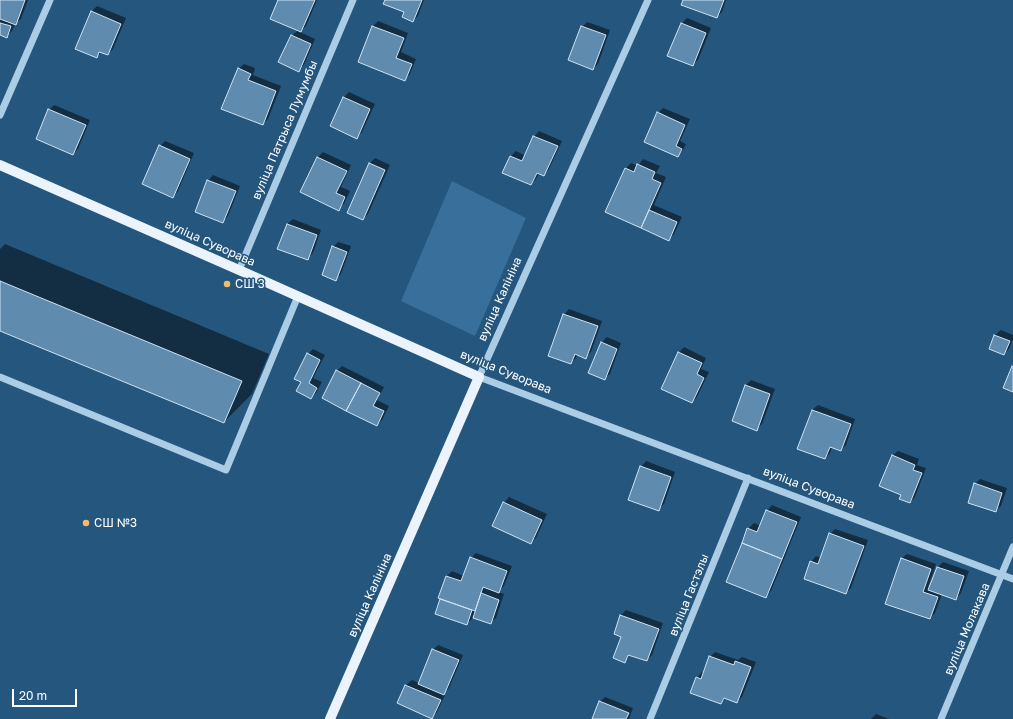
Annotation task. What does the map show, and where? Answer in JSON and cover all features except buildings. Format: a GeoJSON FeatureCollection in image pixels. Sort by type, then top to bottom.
{"type":"FeatureCollection","features":[{"type":"Feature","properties":{"kind":"main road","name":"вуліца Суворава"},"geometry":{"type":"LineString","coordinates":[[0,165],[479,377]]}},
{"type":"Feature","properties":{"kind":"main road","name":"вуліца Калініна"},"geometry":{"type":"LineString","coordinates":[[330,719],[479,377]]}},
{"type":"Feature","properties":{"kind":"street"},"geometry":{"type":"LineString","coordinates":[[0,115],[50,0]]}},
{"type":"Feature","properties":{"kind":"street","name":"вуліца Патрыса Лумумбы"},"geometry":{"type":"LineString","coordinates":[[238,270],[353,0]]}},
{"type":"Feature","properties":{"kind":"street","name":"вуліца Калініна"},"geometry":{"type":"LineString","coordinates":[[479,377],[648,0]]}},
{"type":"Feature","properties":{"kind":"street"},"geometry":{"type":"LineString","coordinates":[[0,378],[226,470],[298,296]]}},
{"type":"Feature","properties":{"kind":"street","name":"вуліца Суворава"},"geometry":{"type":"LineString","coordinates":[[479,377],[1013,579]]}},
{"type":"Feature","properties":{"kind":"street","name":"вуліца Гастэлы"},"geometry":{"type":"LineString","coordinates":[[650,719],[748,478]]}},
{"type":"Feature","properties":{"kind":"street","name":"вуліца Молакава"},"geometry":{"type":"LineString","coordinates":[[941,719],[1013,547]]}},
{"type":"Feature","properties":{"kind":"shaded area"},"geometry":{"type":"Polygon","coordinates":[[[452,181],[526,218],[475,336],[401,301],[452,181]]]}},
{"type":"Feature","properties":{"kind":"place","name":"СШ 3"},"geometry":{"type":"Point","coordinates":[227,284]}},
{"type":"Feature","properties":{"kind":"place","name":"СШ №3"},"geometry":{"type":"Point","coordinates":[86,523]}}]}
